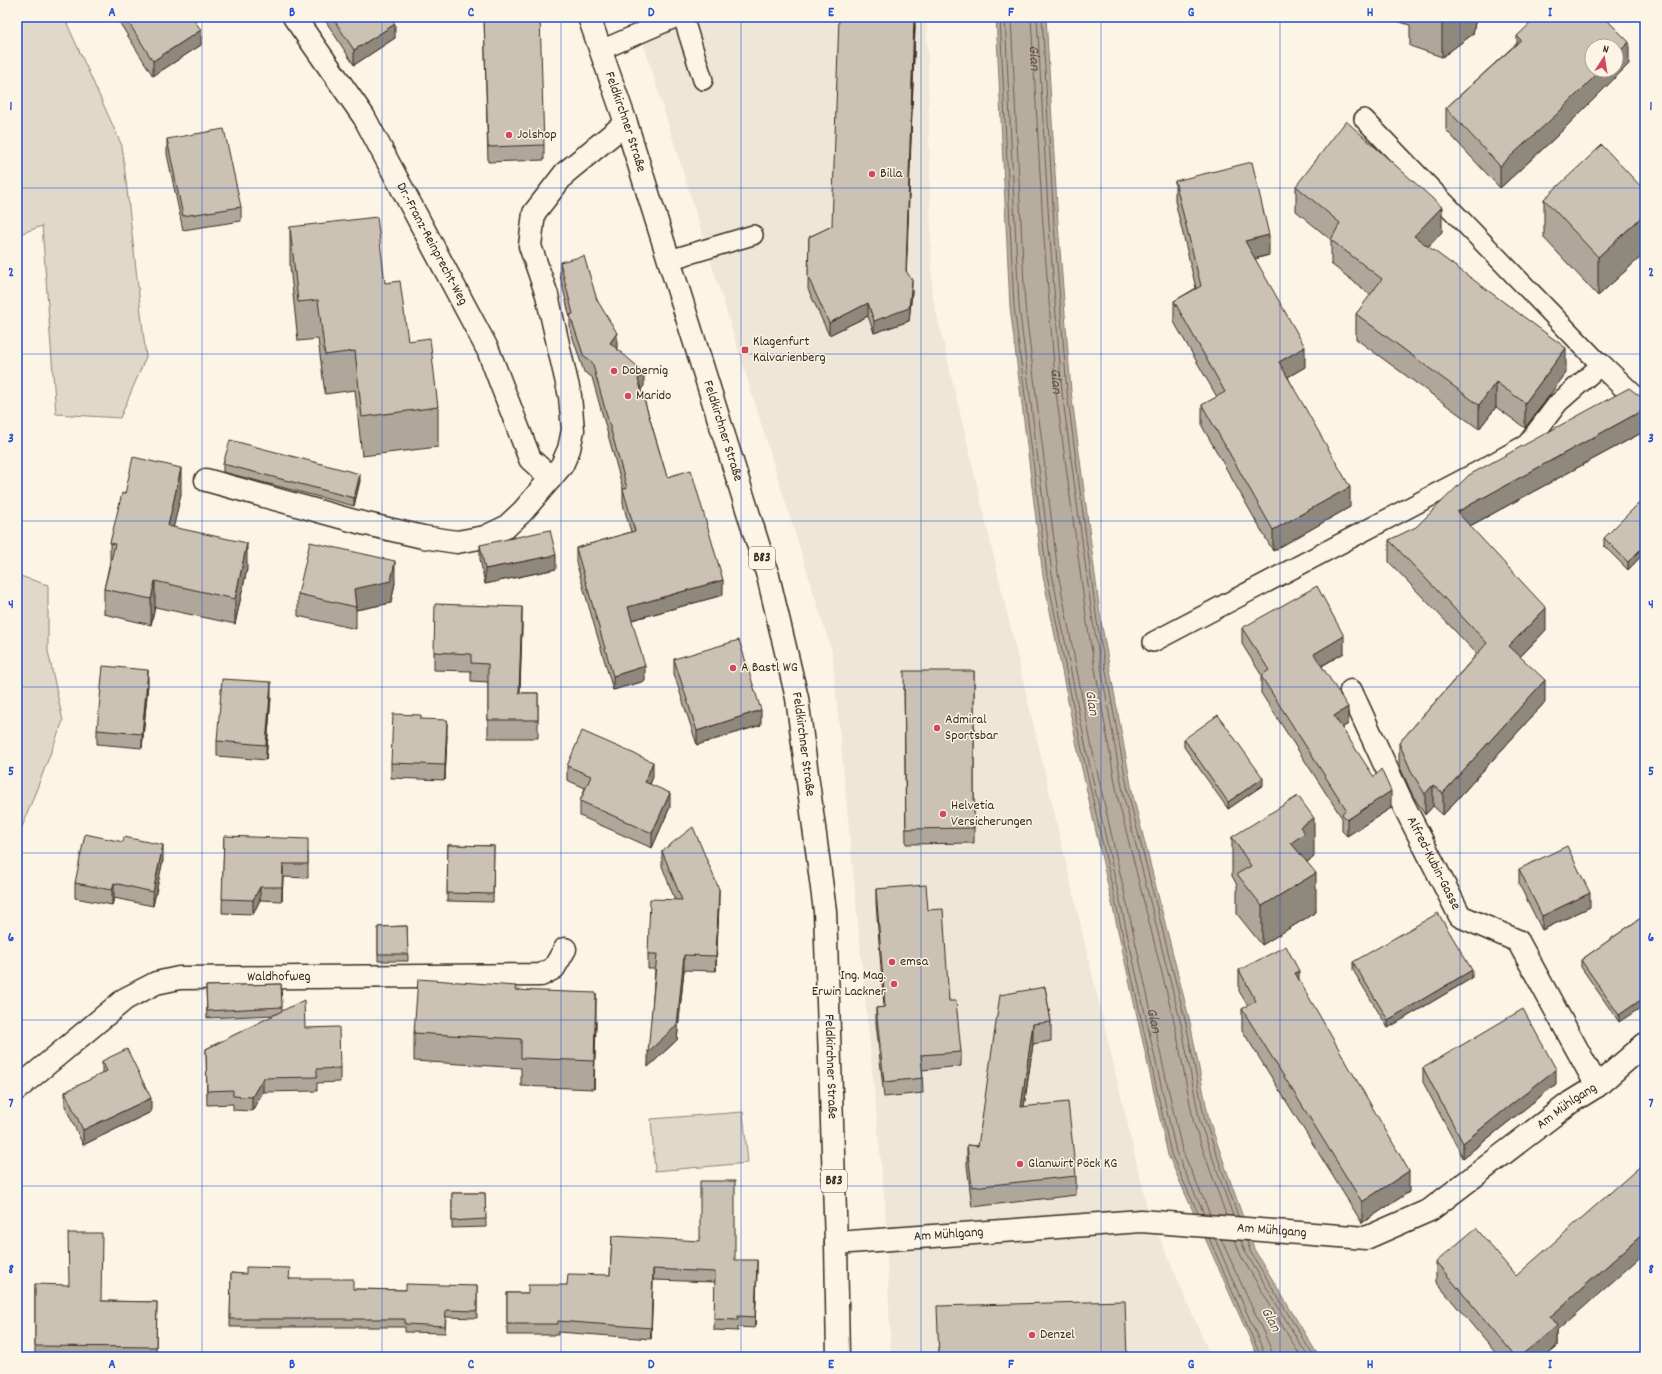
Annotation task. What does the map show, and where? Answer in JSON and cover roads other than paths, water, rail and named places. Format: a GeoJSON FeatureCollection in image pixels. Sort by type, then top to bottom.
{"type":"FeatureCollection","features":[{"type":"Feature","properties":{"kind":"street","name":"Dr.-Franz-Reinprecht-Weg"},"geometry":{"type":"LineString","coordinates":[[294,17],[364,117],[488,350],[530,459],[551,478]]}},
{"type":"Feature","properties":{"kind":"street","name":"Feldkirchner Straße"},"geometry":{"type":"LineString","coordinates":[[589,17],[626,123],[768,576],[797,698],[825,912],[836,1243],[838,1357]]}},
{"type":"Feature","properties":{"kind":"street"},"geometry":{"type":"LineString","coordinates":[[206,480],[358,522],[423,537],[457,542],[485,537],[506,527],[524,511],[562,465],[573,430],[570,396],[559,345],[547,295],[530,246],[534,213],[564,173],[626,123]]}},
{"type":"Feature","properties":{"kind":"street"},"geometry":{"type":"LineString","coordinates":[[1601,365],[1645,407]]}},
{"type":"Feature","properties":{"kind":"street","name":"Alfred-Kubin-Gasse"},"geometry":{"type":"LineString","coordinates":[[1351,691],[1401,800],[1460,916],[1518,941],[1597,1086]]}},
{"type":"Feature","properties":{"kind":"street","name":"Waldhofweg"},"geometry":{"type":"LineString","coordinates":[[17,1089],[125,999],[156,983],[179,978],[541,975],[554,968],[566,949]]}},
{"type":"Feature","properties":{"kind":"street","name":"Am Mühlgang"},"geometry":{"type":"LineString","coordinates":[[836,1243],[1141,1221],[1366,1238],[1430,1210],[1571,1102],[1597,1086],[1645,1044]]}},
{"type":"Feature","properties":{"kind":"lane"},"geometry":{"type":"LineString","coordinates":[[601,50],[677,17]]}},
{"type":"Feature","properties":{"kind":"lane"},"geometry":{"type":"LineString","coordinates":[[683,17],[703,80]]}},
{"type":"Feature","properties":{"kind":"lane"},"geometry":{"type":"LineString","coordinates":[[1153,642],[1475,473],[1527,444],[1558,403],[1601,365],[1364,119]]}},
{"type":"Feature","properties":{"kind":"lane"},"geometry":{"type":"LineString","coordinates":[[669,260],[754,236]]}},
{"type":"Feature","properties":{"kind":"water","name":"Glan"},"geometry":{"type":"Polygon","coordinates":[[[996,17],[1046,17],[1058,224],[1071,391],[1101,621],[1133,796],[1190,1022],[1209,1120],[1254,1249],[1319,1357],[1258,1357],[1168,1155],[1078,751],[1043,576],[1010,307],[996,17]]]}},
{"type":"Feature","properties":{"kind":"place","name":"Jolshop"},"geometry":{"type":"Point","coordinates":[509,135]}},
{"type":"Feature","properties":{"kind":"place","name":"Billa"},"geometry":{"type":"Point","coordinates":[872,174]}},
{"type":"Feature","properties":{"kind":"place","name":"Klagenfurt Kalvarienberg"},"geometry":{"type":"Point","coordinates":[745,350]}},
{"type":"Feature","properties":{"kind":"place","name":"Dobernig"},"geometry":{"type":"Point","coordinates":[614,371]}},
{"type":"Feature","properties":{"kind":"place","name":"Marido"},"geometry":{"type":"Point","coordinates":[628,396]}},
{"type":"Feature","properties":{"kind":"place","name":"A Bastl WG"},"geometry":{"type":"Point","coordinates":[733,668]}},
{"type":"Feature","properties":{"kind":"place","name":"Admiral Sportsbar"},"geometry":{"type":"Point","coordinates":[937,728]}},
{"type":"Feature","properties":{"kind":"place","name":"Helvetia Versicherungen"},"geometry":{"type":"Point","coordinates":[943,814]}},
{"type":"Feature","properties":{"kind":"place","name":"emsa"},"geometry":{"type":"Point","coordinates":[892,962]}},
{"type":"Feature","properties":{"kind":"place","name":"Ing. Mag. Erwin Lackner"},"geometry":{"type":"Point","coordinates":[894,984]}},
{"type":"Feature","properties":{"kind":"place","name":"Glanwirt Pöck KG"},"geometry":{"type":"Point","coordinates":[1020,1164]}},
{"type":"Feature","properties":{"kind":"place","name":"Denzel"},"geometry":{"type":"Point","coordinates":[1032,1335]}}]}
